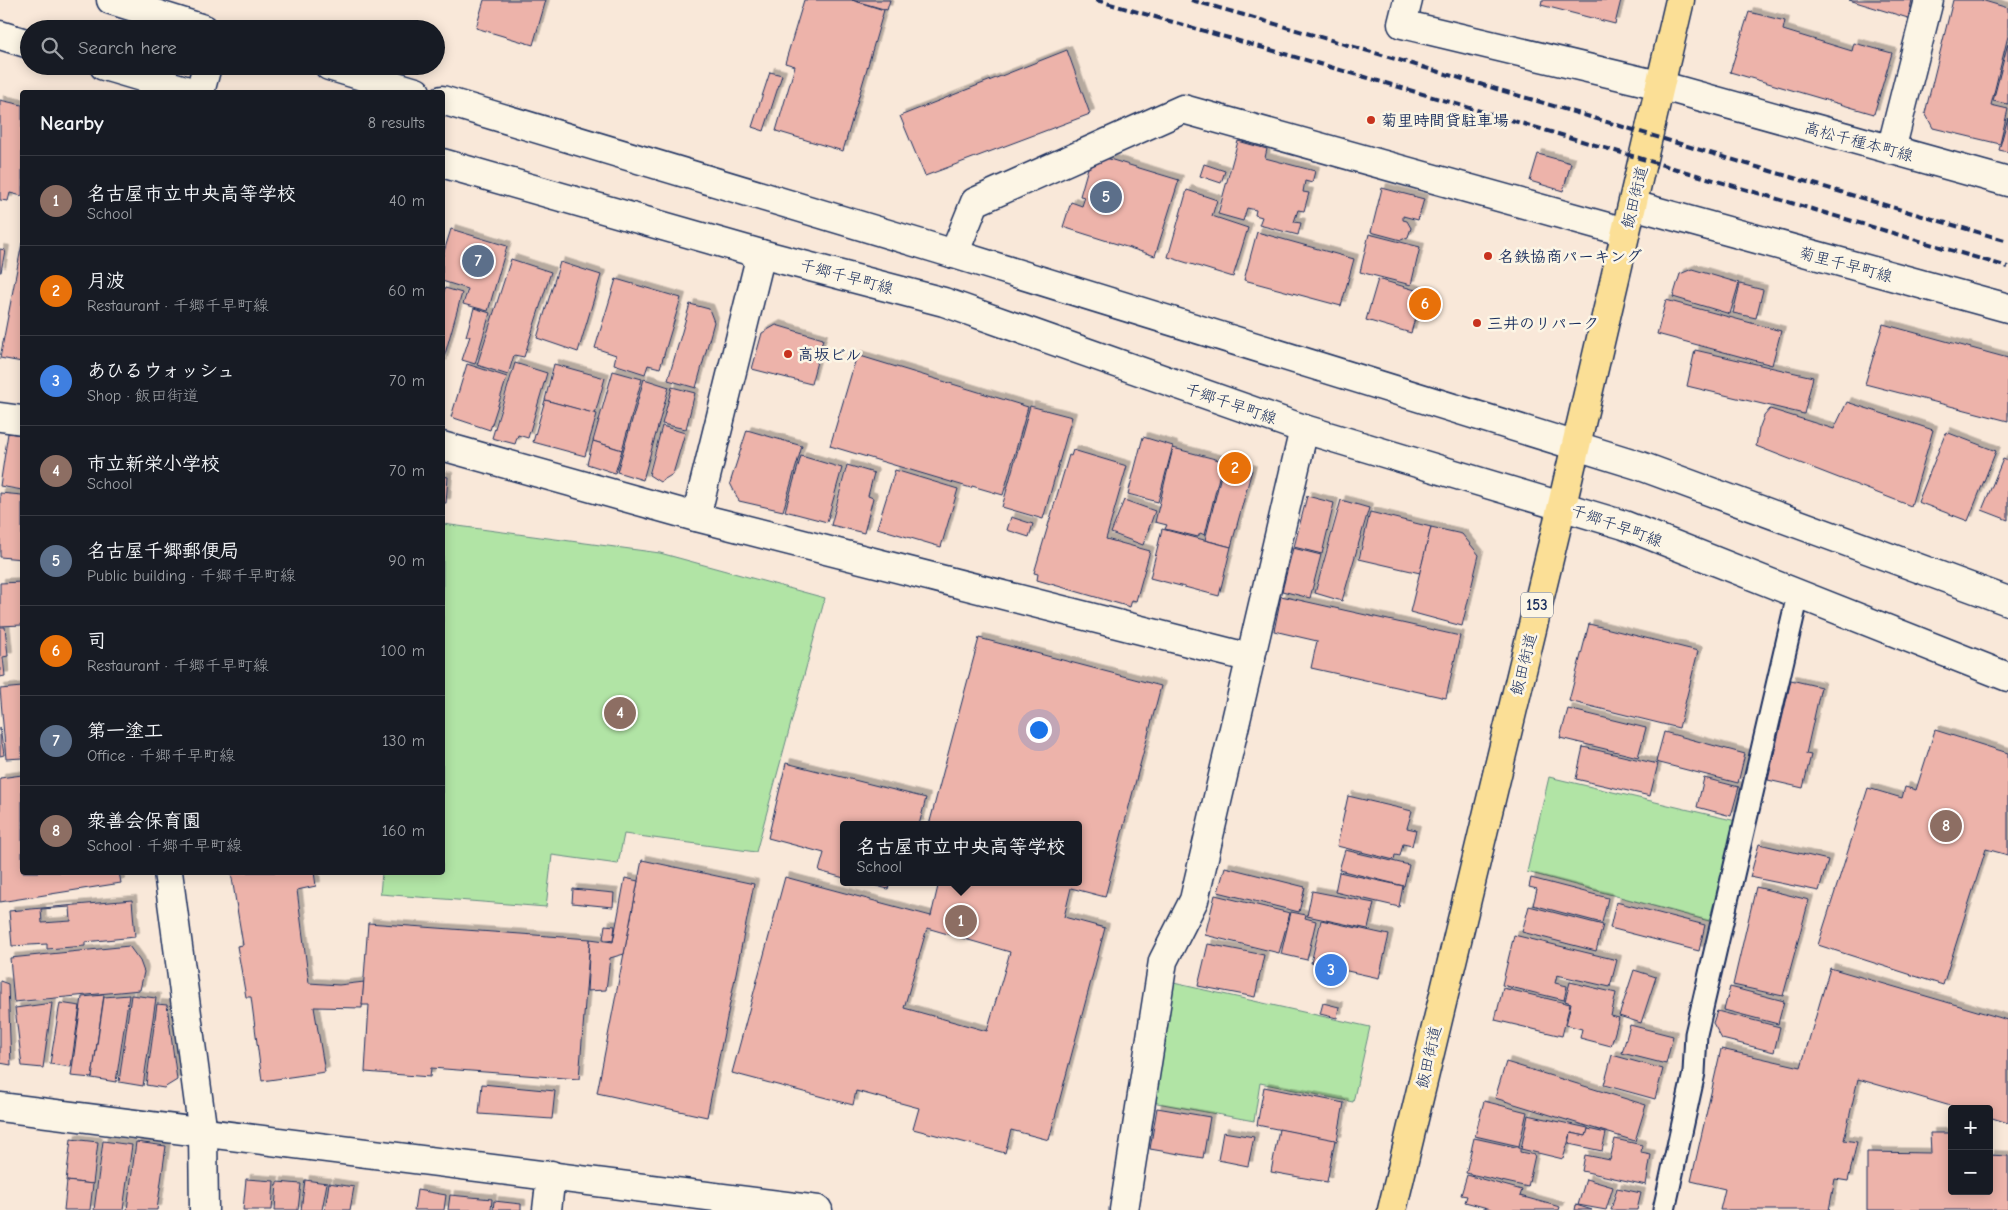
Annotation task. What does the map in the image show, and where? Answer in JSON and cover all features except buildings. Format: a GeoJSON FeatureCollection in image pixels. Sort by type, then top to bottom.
{"type":"FeatureCollection","features":[{"type":"Feature","properties":{"kind":"highway","name":"飯田街道"},"geometry":{"type":"LineString","coordinates":[[1392,1210],[1562,505],[1680,0]]}},
{"type":"Feature","properties":{"kind":"street"},"geometry":{"type":"LineString","coordinates":[[111,0],[175,20]]}},
{"type":"Feature","properties":{"kind":"street","name":"高松千種本町線"},"geometry":{"type":"LineString","coordinates":[[1408,0],[1402,24],[1659,85],[2008,182]]}},
{"type":"Feature","properties":{"kind":"street"},"geometry":{"type":"LineString","coordinates":[[1891,150],[1929,0]]}},
{"type":"Feature","properties":{"kind":"street"},"geometry":{"type":"LineString","coordinates":[[0,35],[20,41]]}},
{"type":"Feature","properties":{"kind":"street"},"geometry":{"type":"LineString","coordinates":[[134,75],[185,90]]}},
{"type":"Feature","properties":{"kind":"street"},"geometry":{"type":"LineString","coordinates":[[201,90],[205,75]]}},
{"type":"Feature","properties":{"kind":"street"},"geometry":{"type":"LineString","coordinates":[[358,75],[409,90]]}},
{"type":"Feature","properties":{"kind":"street"},"geometry":{"type":"LineString","coordinates":[[445,101],[954,254],[1576,445],[1638,465],[2008,602]]}},
{"type":"Feature","properties":{"kind":"street"},"geometry":{"type":"LineString","coordinates":[[954,254],[975,202],[1183,109],[1625,232]]}},
{"type":"Feature","properties":{"kind":"street","name":"千郷千早町線"},"geometry":{"type":"LineString","coordinates":[[445,164],[761,254],[944,302],[1304,429],[1624,525],[2008,677]]}},
{"type":"Feature","properties":{"kind":"street","name":"菊里千早町線"},"geometry":{"type":"LineString","coordinates":[[1633,205],[2008,308]]}},
{"type":"Feature","properties":{"kind":"street"},"geometry":{"type":"LineString","coordinates":[[696,517],[761,254]]}},
{"type":"Feature","properties":{"kind":"street"},"geometry":{"type":"LineString","coordinates":[[0,416],[20,420]]}},
{"type":"Feature","properties":{"kind":"street"},"geometry":{"type":"LineString","coordinates":[[1124,1210],[1163,961],[1194,900],[1304,429]]}},
{"type":"Feature","properties":{"kind":"street"},"geometry":{"type":"LineString","coordinates":[[445,447],[696,517],[1251,658]]}},
{"type":"Feature","properties":{"kind":"street"},"geometry":{"type":"LineString","coordinates":[[168,875],[203,1134],[204,1210]]}},
{"type":"Feature","properties":{"kind":"street"},"geometry":{"type":"LineString","coordinates":[[0,1107],[818,1210]]}},
{"type":"Feature","properties":{"kind":"street"},"geometry":{"type":"LineString","coordinates":[[547,1210],[551,1175]]}},
{"type":"Feature","properties":{"kind":"lane"},"geometry":{"type":"LineString","coordinates":[[1664,1210],[1694,1074],[1696,1034],[1798,595]]}},
{"type":"Feature","properties":{"kind":"green space"},"geometry":{"type":"Polygon","coordinates":[[[445,524],[660,553],[825,598],[756,852],[624,834],[618,864],[552,855],[546,907],[380,894],[382,875],[445,875],[445,524]]]}},
{"type":"Feature","properties":{"kind":"green space"},"geometry":{"type":"Polygon","coordinates":[[[1549,777],[1736,821],[1709,921],[1527,872],[1549,777]]]}},
{"type":"Feature","properties":{"kind":"green space"},"geometry":{"type":"Polygon","coordinates":[[[1169,982],[1370,1027],[1353,1102],[1260,1083],[1254,1121],[1152,1102],[1169,982]]]}},
{"type":"Feature","properties":{"kind":"railway"},"geometry":{"type":"LineString","coordinates":[[1096,0],[1365,77],[2008,267]]}},
{"type":"Feature","properties":{"kind":"railway"},"geometry":{"type":"LineString","coordinates":[[1191,0],[2008,241]]}},
{"type":"Feature","properties":{"kind":"place","name":"菊里時間貸駐車場"},"geometry":{"type":"Point","coordinates":[1371,120]}},
{"type":"Feature","properties":{"kind":"place","name":"名古屋千郷郵便局"},"geometry":{"type":"Point","coordinates":[1106,197]}},
{"type":"Feature","properties":{"kind":"place","name":"名鉄協商パーキング"},"geometry":{"type":"Point","coordinates":[1488,256]}},
{"type":"Feature","properties":{"kind":"place","name":"第一塗工"},"geometry":{"type":"Point","coordinates":[478,261]}},
{"type":"Feature","properties":{"kind":"place","name":"司"},"geometry":{"type":"Point","coordinates":[1425,304]}},
{"type":"Feature","properties":{"kind":"place","name":"三井のリパーク"},"geometry":{"type":"Point","coordinates":[1477,323]}},
{"type":"Feature","properties":{"kind":"place","name":"高坂ビル"},"geometry":{"type":"Point","coordinates":[788,354]}},
{"type":"Feature","properties":{"kind":"place","name":"月波"},"geometry":{"type":"Point","coordinates":[1235,468]}},
{"type":"Feature","properties":{"kind":"place","name":"市立新栄小学校"},"geometry":{"type":"Point","coordinates":[620,713]}},
{"type":"Feature","properties":{"kind":"place","name":"衆善会保育園"},"geometry":{"type":"Point","coordinates":[1946,826]}},
{"type":"Feature","properties":{"kind":"place","name":"名古屋市立中央高等学校"},"geometry":{"type":"Point","coordinates":[961,921]}},
{"type":"Feature","properties":{"kind":"place","name":"あひるウォッシュ"},"geometry":{"type":"Point","coordinates":[1331,970]}}]}
